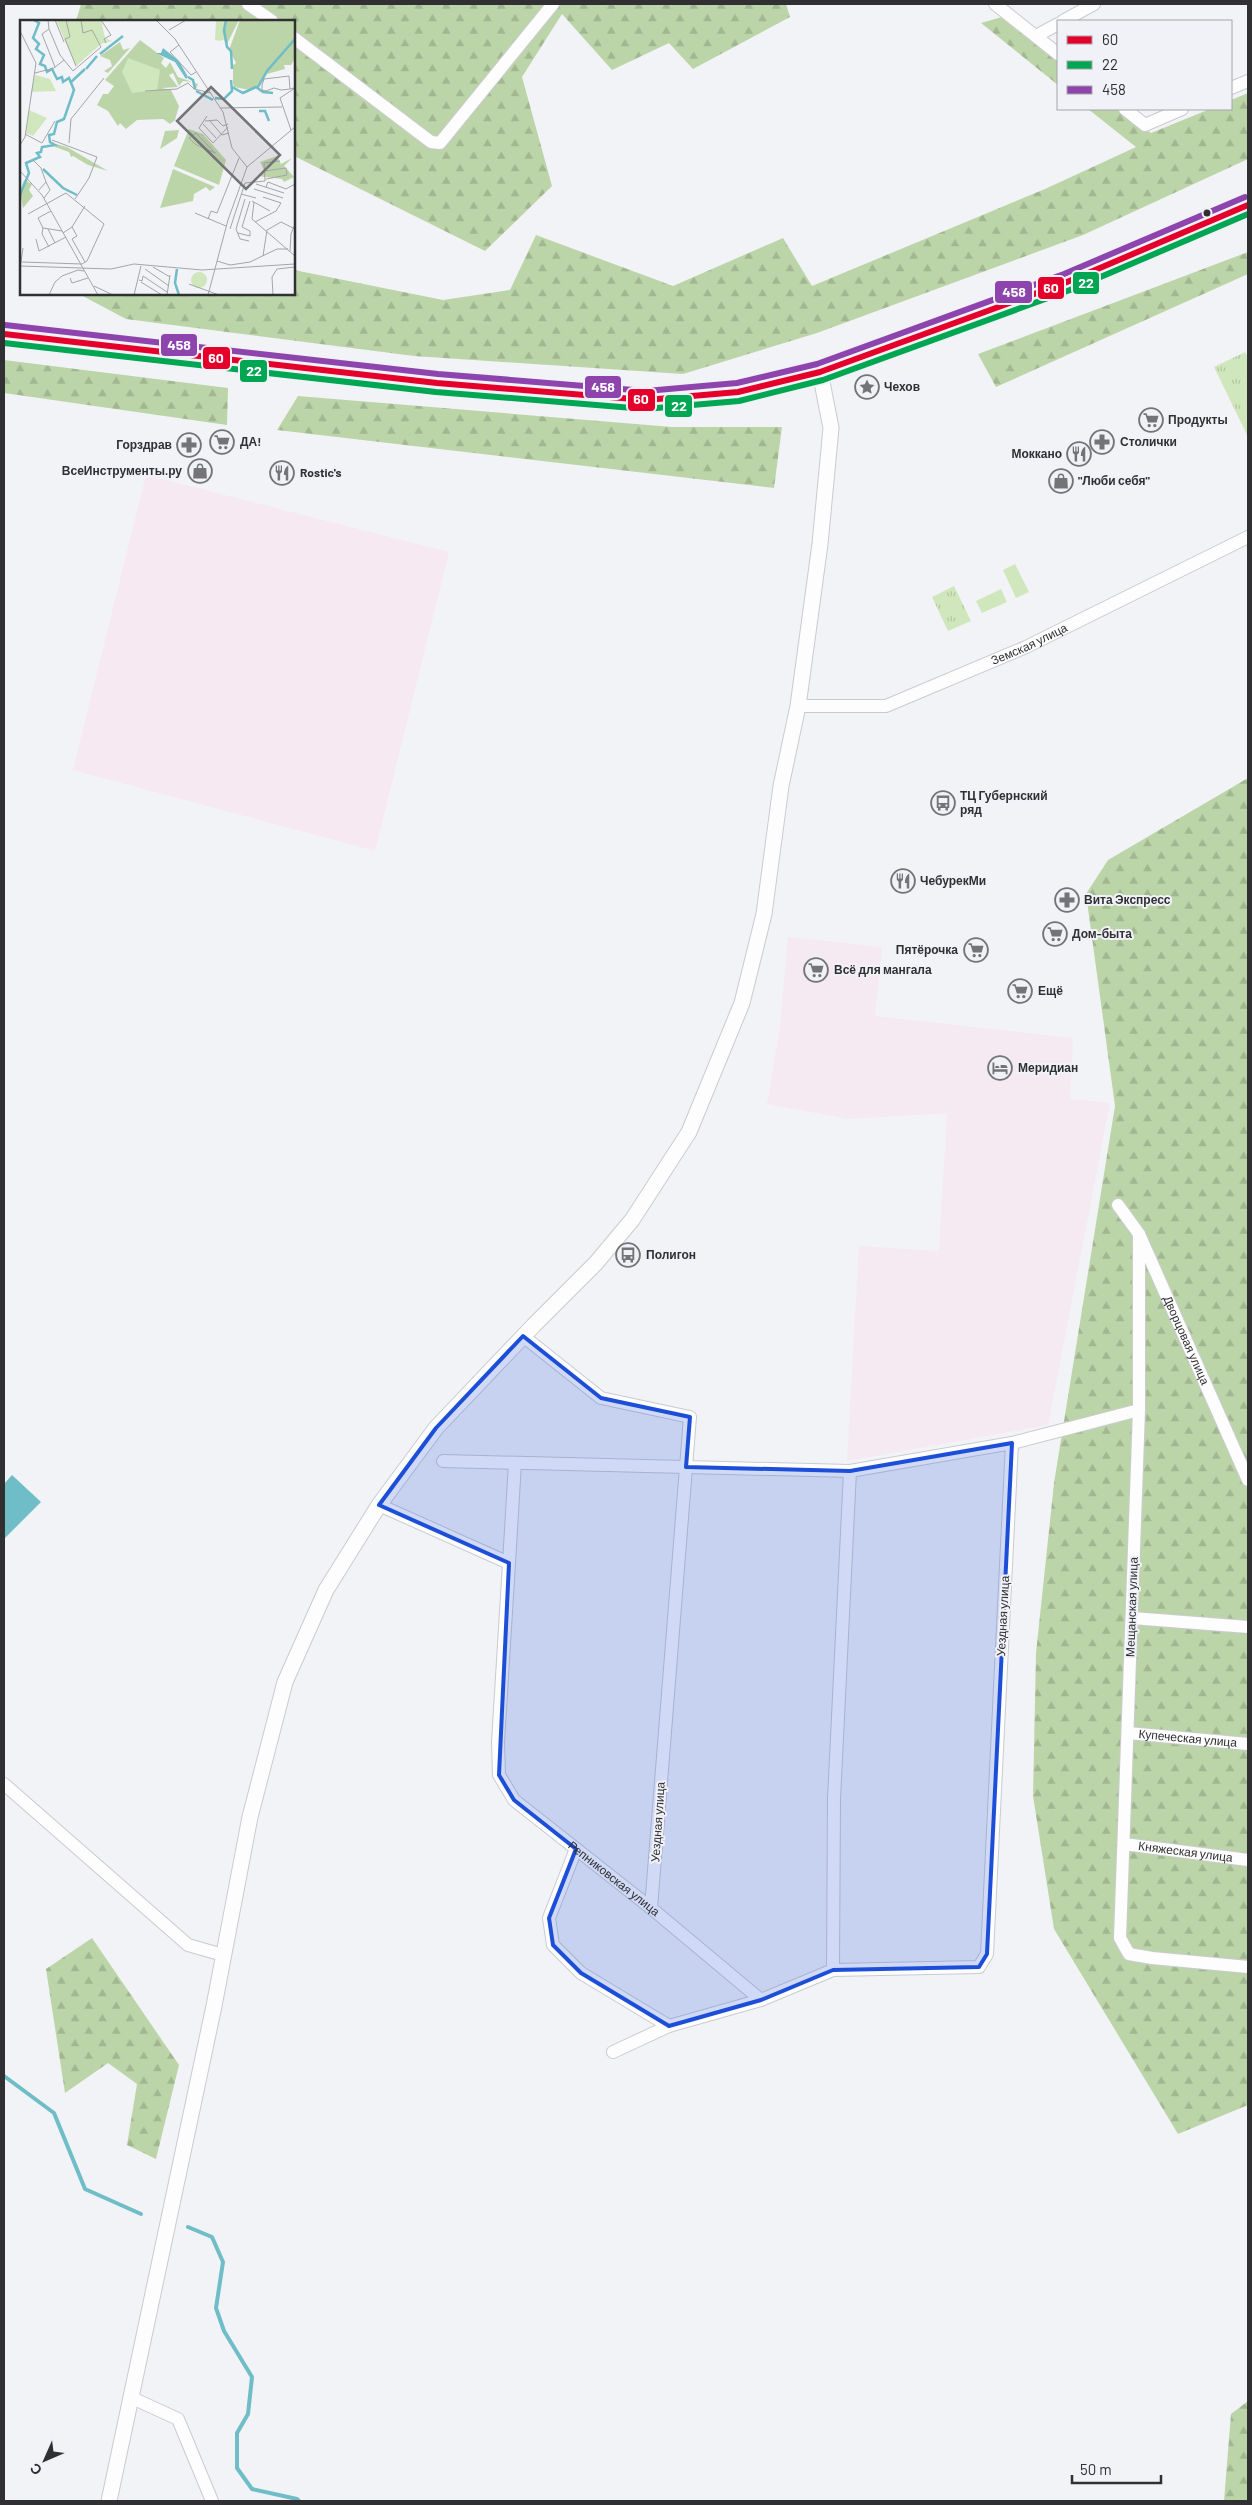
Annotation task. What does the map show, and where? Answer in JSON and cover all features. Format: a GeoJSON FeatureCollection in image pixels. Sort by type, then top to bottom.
{"type":"FeatureCollection","features":[{"type":"Feature","properties":{"kind":"main road"},"geometry":{"type":"LineString","coordinates":[[4,334],[437,383],[646,400],[738,392],[820,372],[1067,282],[1248,205]]}},
{"type":"Feature","properties":{"kind":"street"},"geometry":{"type":"LineString","coordinates":[[248,4],[271,20]]}},
{"type":"Feature","properties":{"kind":"street"},"geometry":{"type":"LineString","coordinates":[[295,39],[436,144],[444,139],[553,4]]}},
{"type":"Feature","properties":{"kind":"street"},"geometry":{"type":"LineString","coordinates":[[995,4],[1057,53]]}},
{"type":"Feature","properties":{"kind":"street"},"geometry":{"type":"LineString","coordinates":[[1065,20],[1094,4]]}},
{"type":"Feature","properties":{"kind":"street"},"geometry":{"type":"LineString","coordinates":[[1036,36],[1057,25]]}},
{"type":"Feature","properties":{"kind":"street"},"geometry":{"type":"LineString","coordinates":[[1232,88],[1248,81]]}},
{"type":"Feature","properties":{"kind":"street"},"geometry":{"type":"LineString","coordinates":[[1126,110],[1145,125],[1180,110]]}},
{"type":"Feature","properties":{"kind":"street"},"geometry":{"type":"LineString","coordinates":[[109,2501],[250,1817],[285,1682],[326,1590],[379,1505],[436,1428],[523,1336],[596,1263],[632,1220],[689,1132],[742,1003],[764,914],[781,786],[798,706],[820,544],[831,428],[820,372]]}},
{"type":"Feature","properties":{"kind":"street","name":"Земская улица"},"geometry":{"type":"LineString","coordinates":[[798,706],[886,706],[1026,647],[1248,537]]}},
{"type":"Feature","properties":{"kind":"street","name":"Дворцовая улица"},"geometry":{"type":"LineString","coordinates":[[1118,1205],[1139,1234],[1248,1480]]}},
{"type":"Feature","properties":{"kind":"street","name":"Мещанская улица"},"geometry":{"type":"LineString","coordinates":[[1139,1234],[1139,1410],[1120,1938],[1129,1954],[1248,1967]]}},
{"type":"Feature","properties":{"kind":"street","name":"Уездная улица"},"geometry":{"type":"LineString","coordinates":[[523,1336],[601,1398],[690,1417],[651,1908]]}},
{"type":"Feature","properties":{"kind":"street"},"geometry":{"type":"LineString","coordinates":[[442,1461],[850,1471],[1012,1443],[1139,1410]]}},
{"type":"Feature","properties":{"kind":"street","name":"Уездная улица"},"geometry":{"type":"LineString","coordinates":[[833,1970],[979,1967],[987,1954],[1012,1443]]}},
{"type":"Feature","properties":{"kind":"street"},"geometry":{"type":"LineString","coordinates":[[379,1505],[509,1563],[515,1463]]}},
{"type":"Feature","properties":{"kind":"street"},"geometry":{"type":"LineString","coordinates":[[613,2052],[669,2026],[761,2000],[833,1970],[834,1799],[850,1471]]}},
{"type":"Feature","properties":{"kind":"street","name":"Репниковская улица"},"geometry":{"type":"LineString","coordinates":[[509,1563],[498,1742],[499,1775],[514,1800],[651,1908],[761,2000]]}},
{"type":"Feature","properties":{"kind":"street"},"geometry":{"type":"LineString","coordinates":[[1132,1618],[1248,1627]]}},
{"type":"Feature","properties":{"kind":"street","name":"Купеческая улица"},"geometry":{"type":"LineString","coordinates":[[1128,1732],[1248,1744]]}},
{"type":"Feature","properties":{"kind":"street"},"geometry":{"type":"LineString","coordinates":[[4,1784],[188,1945],[223,1955]]}},
{"type":"Feature","properties":{"kind":"street","name":"Княжеская улица"},"geometry":{"type":"LineString","coordinates":[[1124,1844],[1248,1860]]}},
{"type":"Feature","properties":{"kind":"street"},"geometry":{"type":"LineString","coordinates":[[576,1849],[549,1918],[553,1945],[581,1973],[669,2026]]}},
{"type":"Feature","properties":{"kind":"street"},"geometry":{"type":"LineString","coordinates":[[130,2396],[178,2419],[212,2501]]}},
{"type":"Feature","properties":{"kind":"highlighted area"},"geometry":{"type":"Polygon","coordinates":[[[523,1336],[601,1398],[690,1417],[686,1467],[850,1471],[1012,1443],[987,1954],[979,1967],[833,1970],[761,2000],[669,2026],[581,1973],[553,1945],[549,1918],[576,1849],[514,1800],[499,1775],[509,1563],[379,1505],[436,1428],[523,1336]]]}},
{"type":"Feature","properties":{"kind":"shaded area"},"geometry":{"type":"Polygon","coordinates":[[[146,475],[449,552],[375,851],[73,770],[146,475]]]}},
{"type":"Feature","properties":{"kind":"shaded area"},"geometry":{"type":"Polygon","coordinates":[[[788,937],[882,947],[875,1016],[1073,1038],[1070,1099],[1110,1103],[1048,1425],[847,1461],[859,1246],[939,1251],[947,1113],[849,1119],[767,1104],[780,1027],[788,937]]]}},
{"type":"Feature","properties":{"kind":"green space"},"geometry":{"type":"Polygon","coordinates":[[[81,4],[786,4],[790,17],[693,69],[669,43],[612,70],[562,14],[522,77],[552,186],[485,251],[295,156],[295,20],[76,20],[81,4]]]}},
{"type":"Feature","properties":{"kind":"green space"},"geometry":{"type":"Polygon","coordinates":[[[1002,17],[1057,60],[1057,84],[981,23],[1002,17]]]}},
{"type":"Feature","properties":{"kind":"green space"},"geometry":{"type":"Polygon","coordinates":[[[1248,93],[1248,159],[1083,235],[817,333],[683,374],[414,356],[126,319],[81,295],[295,295],[295,270],[443,300],[510,290],[536,235],[673,286],[783,238],[812,286],[1045,189],[1136,147],[1089,110],[1120,110],[1151,133],[1208,110],[1232,110],[1232,100],[1248,93]]]}},
{"type":"Feature","properties":{"kind":"green space"},"geometry":{"type":"Polygon","coordinates":[[[1248,252],[1248,274],[996,387],[978,354],[1248,252]]]}},
{"type":"Feature","properties":{"kind":"green space"},"geometry":{"type":"Polygon","coordinates":[[[1245,352],[1248,358],[1248,437],[1214,367],[1245,352]]]}},
{"type":"Feature","properties":{"kind":"green space"},"geometry":{"type":"Polygon","coordinates":[[[4,360],[228,388],[227,425],[4,393],[4,360]]]}},
{"type":"Feature","properties":{"kind":"green space"},"geometry":{"type":"Polygon","coordinates":[[[298,396],[672,427],[782,427],[774,488],[277,430],[298,396]]]}},
{"type":"Feature","properties":{"kind":"green space"},"geometry":{"type":"Polygon","coordinates":[[[1015,564],[1029,592],[1016,598],[1003,570],[1015,564]]]}},
{"type":"Feature","properties":{"kind":"green space"},"geometry":{"type":"Polygon","coordinates":[[[954,586],[971,621],[948,631],[932,597],[954,586]]]}},
{"type":"Feature","properties":{"kind":"green space"},"geometry":{"type":"Polygon","coordinates":[[[1001,589],[1007,602],[982,613],[976,601],[1001,589]]]}},
{"type":"Feature","properties":{"kind":"green space"},"geometry":{"type":"Polygon","coordinates":[[[1248,778],[1248,2105],[1178,2134],[1054,1929],[1033,1796],[1036,1653],[1054,1483],[1115,1106],[1086,894],[1108,860],[1248,778]]]}},
{"type":"Feature","properties":{"kind":"green space"},"geometry":{"type":"Polygon","coordinates":[[[92,1938],[179,2065],[156,2159],[127,2145],[137,2084],[108,2063],[65,2093],[46,1969],[92,1938]]]}},
{"type":"Feature","properties":{"kind":"green space"},"geometry":{"type":"Polygon","coordinates":[[[1248,2401],[1248,2501],[1224,2501],[1231,2414],[1248,2401]]]}},
{"type":"Feature","properties":{"kind":"water"},"geometry":{"type":"Polygon","coordinates":[[[12,1475],[41,1502],[4,1539],[4,1484],[12,1475]]]}},
{"type":"Feature","properties":{"kind":"waterway"},"geometry":{"type":"LineString","coordinates":[[4,2076],[54,2113],[85,2189],[141,2214]]}},
{"type":"Feature","properties":{"kind":"waterway"},"geometry":{"type":"LineString","coordinates":[[188,2227],[212,2237],[223,2262],[216,2308],[224,2331],[252,2377],[248,2414],[237,2433],[237,2468],[252,2489],[299,2501]]}},
{"type":"Feature","properties":{"kind":"transit line","name":"458"},"geometry":{"type":"LineString","coordinates":[[5,325],[438,374],[646,391],[737,383],[817,364],[1064,274],[1245,197]]}},
{"type":"Feature","properties":{"kind":"transit line","name":"60"},"geometry":{"type":"LineString","coordinates":[[4,334],[437,383],[646,400],[738,392],[820,372],[1067,282],[1248,205]]}},
{"type":"Feature","properties":{"kind":"transit line","name":"22"},"geometry":{"type":"LineString","coordinates":[[4,343],[436,392],[645,409],[739,401],[823,380],[1070,290],[1248,214]]}},
{"type":"Feature","properties":{"kind":"place","name":"Чехов"},"geometry":{"type":"Point","coordinates":[867,387]}},
{"type":"Feature","properties":{"kind":"place","name":"Продукты"},"geometry":{"type":"Point","coordinates":[1151,420]}},
{"type":"Feature","properties":{"kind":"place","name":"ДА!"},"geometry":{"type":"Point","coordinates":[222,442]}},
{"type":"Feature","properties":{"kind":"place","name":"Столички"},"geometry":{"type":"Point","coordinates":[1102,442]}},
{"type":"Feature","properties":{"kind":"place","name":"Горздрав"},"geometry":{"type":"Point","coordinates":[189,445]}},
{"type":"Feature","properties":{"kind":"place","name":"Моккано"},"geometry":{"type":"Point","coordinates":[1079,454]}},
{"type":"Feature","properties":{"kind":"place","name":"ВсеИнструменты.ру"},"geometry":{"type":"Point","coordinates":[200,471]}},
{"type":"Feature","properties":{"kind":"place","name":"Rostic's"},"geometry":{"type":"Point","coordinates":[282,473]}},
{"type":"Feature","properties":{"kind":"place","name":"\"Люби себя\""},"geometry":{"type":"Point","coordinates":[1061,481]}},
{"type":"Feature","properties":{"kind":"place","name":"ТЦ Губернский ряд"},"geometry":{"type":"Point","coordinates":[943,803]}},
{"type":"Feature","properties":{"kind":"place","name":"ЧебурекМи"},"geometry":{"type":"Point","coordinates":[903,881]}},
{"type":"Feature","properties":{"kind":"place","name":"Вита Экспресс"},"geometry":{"type":"Point","coordinates":[1067,900]}},
{"type":"Feature","properties":{"kind":"place","name":"Дом-быта"},"geometry":{"type":"Point","coordinates":[1055,934]}},
{"type":"Feature","properties":{"kind":"place","name":"Пятёрочка"},"geometry":{"type":"Point","coordinates":[976,950]}},
{"type":"Feature","properties":{"kind":"place","name":"Всё для мангала"},"geometry":{"type":"Point","coordinates":[816,970]}},
{"type":"Feature","properties":{"kind":"place","name":"Ещё"},"geometry":{"type":"Point","coordinates":[1020,991]}},
{"type":"Feature","properties":{"kind":"place","name":"Меридиан"},"geometry":{"type":"Point","coordinates":[1000,1068]}},
{"type":"Feature","properties":{"kind":"place","name":"Полигон"},"geometry":{"type":"Point","coordinates":[628,1255]}}]}
